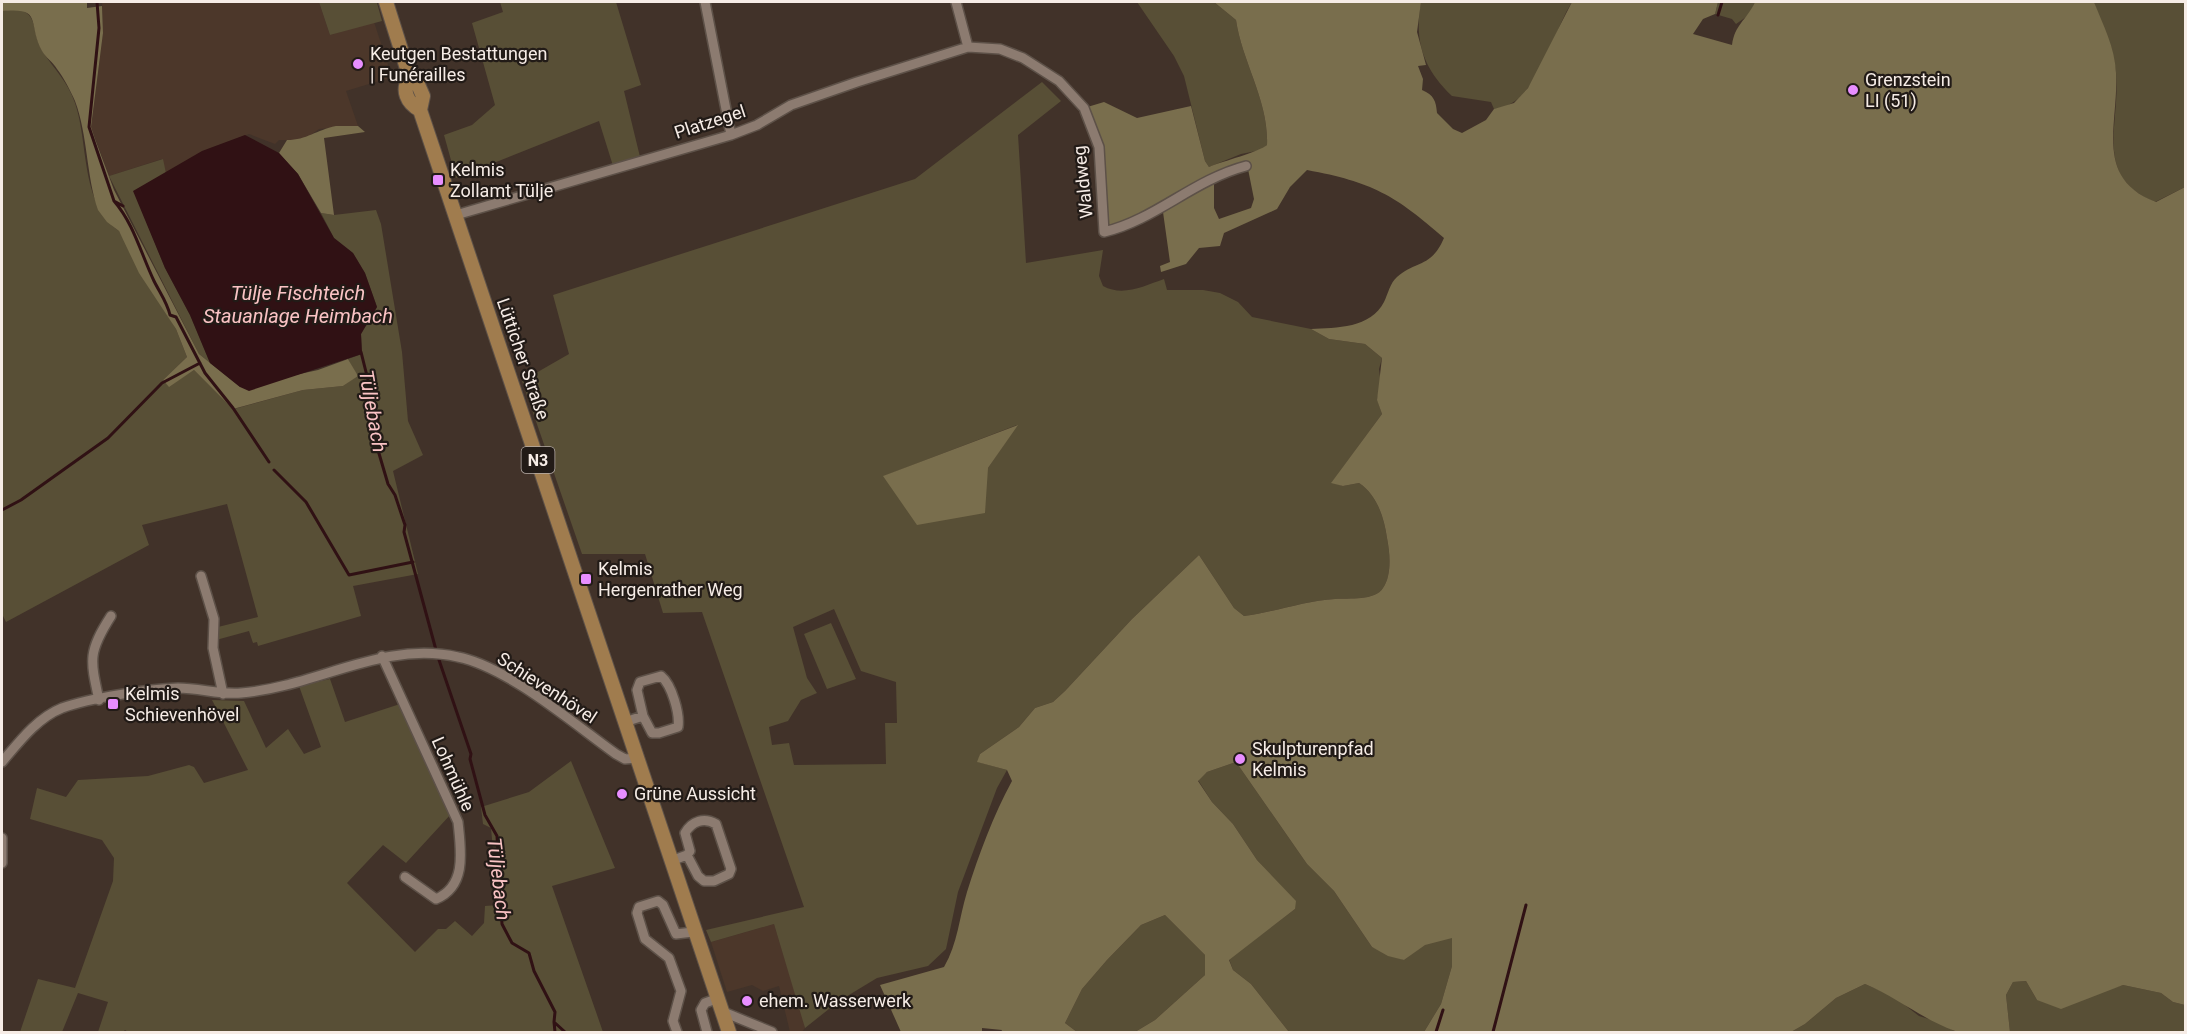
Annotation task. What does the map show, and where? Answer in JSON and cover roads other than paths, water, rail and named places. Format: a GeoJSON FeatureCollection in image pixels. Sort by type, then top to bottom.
{"type":"FeatureCollection","features":[{"type":"Feature","properties":{"kind":"main road","name":"Lütticher Straße"},"geometry":{"type":"LineString","coordinates":[[386,2],[410,78],[406,84],[406,93],[409,101],[420,110],[693,932],[729,1032]]}},
{"type":"Feature","properties":{"kind":"street"},"geometry":{"type":"LineString","coordinates":[[705,2],[730,135]]}},
{"type":"Feature","properties":{"kind":"street"},"geometry":{"type":"LineString","coordinates":[[956,2],[968,47]]}},
{"type":"Feature","properties":{"kind":"street","name":"Platzegel"},"geometry":{"type":"LineString","coordinates":[[456,215],[730,135],[757,125],[791,105],[968,47]]}},
{"type":"Feature","properties":{"kind":"street","name":"Waldweg"},"geometry":{"type":"LineString","coordinates":[[968,47],[999,50],[1023,58],[1059,81],[1084,108],[1099,147],[1104,232],[1135,221],[1207,179],[1246,166]]}},
{"type":"Feature","properties":{"kind":"street"},"geometry":{"type":"LineString","coordinates":[[201,576],[206,585],[214,619],[213,648],[223,694]]}},
{"type":"Feature","properties":{"kind":"street"},"geometry":{"type":"LineString","coordinates":[[99,700],[92,654],[95,642],[111,616]]}},
{"type":"Feature","properties":{"kind":"street","name":"Schievenhövel"},"geometry":{"type":"LineString","coordinates":[[2,762],[45,718],[66,707],[177,688],[223,694],[275,688],[382,656],[410,652],[436,652],[462,657],[524,689],[615,754],[625,759],[637,758]]}},
{"type":"Feature","properties":{"kind":"street","name":"Lohmühle"},"geometry":{"type":"LineString","coordinates":[[382,656],[458,822],[459,879],[449,894],[436,899],[430,897],[405,878]]}},
{"type":"Feature","properties":{"kind":"street"},"geometry":{"type":"LineString","coordinates":[[661,676],[666,681],[676,710],[679,720],[678,727],[652,733],[643,716],[637,690],[640,682],[661,676]]}},
{"type":"Feature","properties":{"kind":"street"},"geometry":{"type":"LineString","coordinates":[[625,722],[643,716]]}},
{"type":"Feature","properties":{"kind":"street"},"geometry":{"type":"LineString","coordinates":[[671,861],[687,855],[690,851],[685,833],[689,826],[700,820],[710,820],[716,824],[731,869],[729,874],[714,881],[704,881],[698,876],[691,857],[687,855]]}},
{"type":"Feature","properties":{"kind":"street"},"geometry":{"type":"LineString","coordinates":[[2,838],[2,863]]}},
{"type":"Feature","properties":{"kind":"street"},"geometry":{"type":"LineString","coordinates":[[677,1032],[673,1021],[681,991],[669,958],[645,939],[637,913],[639,907],[658,901],[663,905],[676,934],[693,932]]}},
{"type":"Feature","properties":{"kind":"street"},"geometry":{"type":"LineString","coordinates":[[706,1032],[701,1010],[705,1003],[719,1005],[772,1032]]}},
{"type":"Feature","properties":{"kind":"water","name":"Tülje Fischteich Stauanlage Heimbach"},"geometry":{"type":"Polygon","coordinates":[[[245,135],[279,153],[298,174],[334,238],[353,253],[365,273],[377,307],[361,334],[362,354],[249,391],[240,387],[210,363],[190,315],[165,268],[133,191],[202,151],[245,135]]]}},
{"type":"Feature","properties":{"kind":"waterway","name":"Tüljebach"},"geometry":{"type":"LineString","coordinates":[[97,2],[99,28],[89,127],[114,201],[123,206]]}},
{"type":"Feature","properties":{"kind":"waterway"},"geometry":{"type":"LineString","coordinates":[[1718,15],[1722,2]]}},
{"type":"Feature","properties":{"kind":"waterway"},"geometry":{"type":"LineString","coordinates":[[114,201],[132,229],[170,315],[176,317],[205,373],[233,408],[269,462]]}},
{"type":"Feature","properties":{"kind":"waterway","name":"Tüljebach"},"geometry":{"type":"LineString","coordinates":[[361,352],[378,420],[375,440],[388,484],[395,495],[405,525],[404,532],[436,650]]}},
{"type":"Feature","properties":{"kind":"waterway"},"geometry":{"type":"LineString","coordinates":[[2,510],[21,500],[108,438],[162,383],[200,363]]}},
{"type":"Feature","properties":{"kind":"waterway"},"geometry":{"type":"LineString","coordinates":[[274,470],[306,502],[349,575],[413,562]]}},
{"type":"Feature","properties":{"kind":"waterway","name":"Tüljebach"},"geometry":{"type":"LineString","coordinates":[[438,657],[471,754],[470,759],[485,815],[497,836],[502,924],[512,943],[529,953],[534,971],[555,1012],[554,1022],[565,1032]]}},
{"type":"Feature","properties":{"kind":"waterway"},"geometry":{"type":"LineString","coordinates":[[1493,1032],[1526,905]]}},
{"type":"Feature","properties":{"kind":"waterway"},"geometry":{"type":"LineString","coordinates":[[1436,1032],[1443,1010]]}},
{"type":"Feature","properties":{"kind":"waterway","name":"Tüljebach"},"geometry":{"type":"LineString","coordinates":[[554,1022],[555,1032]]}},
{"type":"Feature","properties":{"kind":"place","name":"Keutgen Bestattungen | Funérailles"},"geometry":{"type":"Point","coordinates":[358,64]}},
{"type":"Feature","properties":{"kind":"place","name":"Grenzstein LI (51)"},"geometry":{"type":"Point","coordinates":[1853,90]}},
{"type":"Feature","properties":{"kind":"place","name":"Kelmis Zollamt Tülje"},"geometry":{"type":"Point","coordinates":[438,180]}},
{"type":"Feature","properties":{"kind":"place","name":"Kelmis Hergenrather Weg"},"geometry":{"type":"Point","coordinates":[586,579]}},
{"type":"Feature","properties":{"kind":"place","name":"Kelmis Schievenhövel"},"geometry":{"type":"Point","coordinates":[113,704]}},
{"type":"Feature","properties":{"kind":"place","name":"Skulpturenpfad Kelmis"},"geometry":{"type":"Point","coordinates":[1240,759]}},
{"type":"Feature","properties":{"kind":"place","name":"Grüne Aussicht"},"geometry":{"type":"Point","coordinates":[622,794]}},
{"type":"Feature","properties":{"kind":"place","name":"ehem. Wasserwerk"},"geometry":{"type":"Point","coordinates":[747,1001]}}]}
